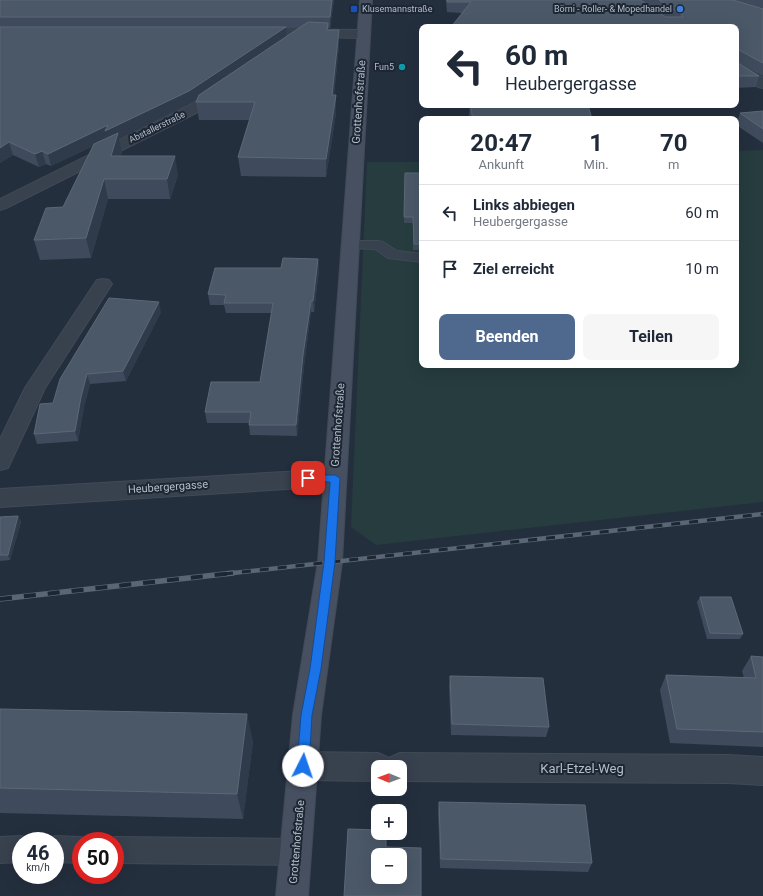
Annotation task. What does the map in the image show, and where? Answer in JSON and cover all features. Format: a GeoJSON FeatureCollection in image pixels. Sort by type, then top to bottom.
{"type":"FeatureCollection","features":[{"type":"Feature","properties":{"kind":"main road","name":"Grottenhofstraße"},"geometry":{"type":"LineString","coordinates":[[292,896],[306,715],[315,669],[326,594],[366,0]]}},
{"type":"Feature","properties":{"kind":"street"},"geometry":{"type":"LineString","coordinates":[[244,33],[363,34]]}},
{"type":"Feature","properties":{"kind":"street"},"geometry":{"type":"LineString","coordinates":[[286,47],[305,34]]}},
{"type":"Feature","properties":{"kind":"street"},"geometry":{"type":"LineString","coordinates":[[739,69],[763,84]]}},
{"type":"Feature","properties":{"kind":"street","name":"Abstallerstraße"},"geometry":{"type":"LineString","coordinates":[[3,201],[197,107],[235,81]]}},
{"type":"Feature","properties":{"kind":"street"},"geometry":{"type":"LineString","coordinates":[[0,462],[35,388],[103,284]]}},
{"type":"Feature","properties":{"kind":"street","name":"Heubergergasse"},"geometry":{"type":"LineString","coordinates":[[0,498],[314,478],[335,478]]}},
{"type":"Feature","properties":{"kind":"street"},"geometry":{"type":"LineString","coordinates":[[303,766],[371,767]]}},
{"type":"Feature","properties":{"kind":"street","name":"Karl-Etzel-Weg"},"geometry":{"type":"LineString","coordinates":[[407,767],[728,769],[763,771]]}},
{"type":"Feature","properties":{"kind":"lane"},"geometry":{"type":"LineString","coordinates":[[350,245],[378,245],[393,255],[419,258]]}},
{"type":"Feature","properties":{"kind":"lane"},"geometry":{"type":"LineString","coordinates":[[0,850],[12,849]]}},
{"type":"Feature","properties":{"kind":"lane"},"geometry":{"type":"LineString","coordinates":[[124,850],[296,852]]}},
{"type":"Feature","properties":{"kind":"green space"},"geometry":{"type":"Polygon","coordinates":[[[763,150],[763,502],[376,545],[351,527],[367,162],[419,162],[419,368],[739,368],[739,151],[763,150]]]}},
{"type":"Feature","properties":{"kind":"building"},"geometry":{"type":"Polygon","coordinates":[[[0,0],[332,0],[330,17],[0,17],[0,0]]]}},
{"type":"Feature","properties":{"kind":"building"},"geometry":{"type":"Polygon","coordinates":[[[447,0],[641,0],[666,17],[683,17],[659,0],[733,0],[763,9],[763,63],[739,50],[739,24],[453,24],[471,2],[447,2],[447,0]]]}},
{"type":"Feature","properties":{"kind":"building"},"geometry":{"type":"Polygon","coordinates":[[[308,22],[328,23],[327,30],[339,30],[332,95],[336,95],[326,159],[238,157],[255,102],[196,102],[199,95],[308,22]]]}},
{"type":"Feature","properties":{"kind":"building"},"geometry":{"type":"Polygon","coordinates":[[[0,27],[286,27],[189,91],[105,131],[108,125],[48,154],[42,151],[35,154],[9,142],[0,148],[0,27]]]}},
{"type":"Feature","properties":{"kind":"building"},"geometry":{"type":"Polygon","coordinates":[[[739,64],[759,76],[739,76],[739,64]]]}},
{"type":"Feature","properties":{"kind":"building"},"geometry":{"type":"Polygon","coordinates":[[[471,108],[589,108],[591,116],[472,116],[471,108]]]}},
{"type":"Feature","properties":{"kind":"building"},"geometry":{"type":"Polygon","coordinates":[[[763,111],[763,129],[740,113],[763,111]]]}},
{"type":"Feature","properties":{"kind":"building"},"geometry":{"type":"Polygon","coordinates":[[[118,133],[111,156],[175,156],[167,179],[104,179],[86,238],[34,240],[46,208],[63,207],[94,144],[118,133]]]}},
{"type":"Feature","properties":{"kind":"building"},"geometry":{"type":"Polygon","coordinates":[[[405,173],[419,173],[419,244],[414,244],[413,217],[404,217],[405,173]]]}},
{"type":"Feature","properties":{"kind":"building"},"geometry":{"type":"Polygon","coordinates":[[[283,258],[318,259],[313,301],[311,301],[303,355],[296,425],[249,425],[251,412],[205,412],[211,382],[260,382],[273,303],[224,303],[226,295],[208,294],[215,268],[281,268],[283,258]]]}},
{"type":"Feature","properties":{"kind":"building"},"geometry":{"type":"Polygon","coordinates":[[[109,298],[159,302],[123,371],[87,374],[75,431],[34,434],[40,404],[53,403],[60,379],[109,298]]]}},
{"type":"Feature","properties":{"kind":"building"},"geometry":{"type":"Polygon","coordinates":[[[18,516],[8,555],[0,555],[0,517],[18,516]]]}},
{"type":"Feature","properties":{"kind":"building"},"geometry":{"type":"Polygon","coordinates":[[[700,597],[731,597],[743,634],[710,633],[700,597]]]}},
{"type":"Feature","properties":{"kind":"building"},"geometry":{"type":"Polygon","coordinates":[[[751,656],[763,657],[763,732],[677,729],[666,675],[756,678],[751,656]]]}},
{"type":"Feature","properties":{"kind":"building"},"geometry":{"type":"Polygon","coordinates":[[[450,676],[543,678],[549,727],[452,724],[450,676]]]}},
{"type":"Feature","properties":{"kind":"building"},"geometry":{"type":"Polygon","coordinates":[[[0,709],[247,714],[237,794],[0,788],[0,709]]]}},
{"type":"Feature","properties":{"kind":"building"},"geometry":{"type":"Polygon","coordinates":[[[439,802],[585,805],[592,863],[441,859],[439,802]]]}},
{"type":"Feature","properties":{"kind":"building"},"geometry":{"type":"Polygon","coordinates":[[[348,829],[371,830],[371,840],[386,840],[386,847],[421,848],[421,896],[344,896],[348,829]]]}},
{"type":"Feature","properties":{"kind":"railway"},"geometry":{"type":"LineString","coordinates":[[224,574],[763,514]]}},
{"type":"Feature","properties":{"kind":"railway"},"geometry":{"type":"LineString","coordinates":[[0,599],[233,573]]}},
{"type":"Feature","properties":{"kind":"place","name":"Klusemannstraße"},"geometry":{"type":"Point","coordinates":[354,9]}},
{"type":"Feature","properties":{"kind":"place","name":"Börni - Roller- & Mopedhandel"},"geometry":{"type":"Point","coordinates":[680,9]}},
{"type":"Feature","properties":{"kind":"place","name":"Fun5"},"geometry":{"type":"Point","coordinates":[402,67]}},
{"type":"Feature","properties":{"kind":"route"},"geometry":{"type":"LineString","coordinates":[[303,766],[306,715],[315,669],[330,562],[335,478],[308,478]]}}]}
